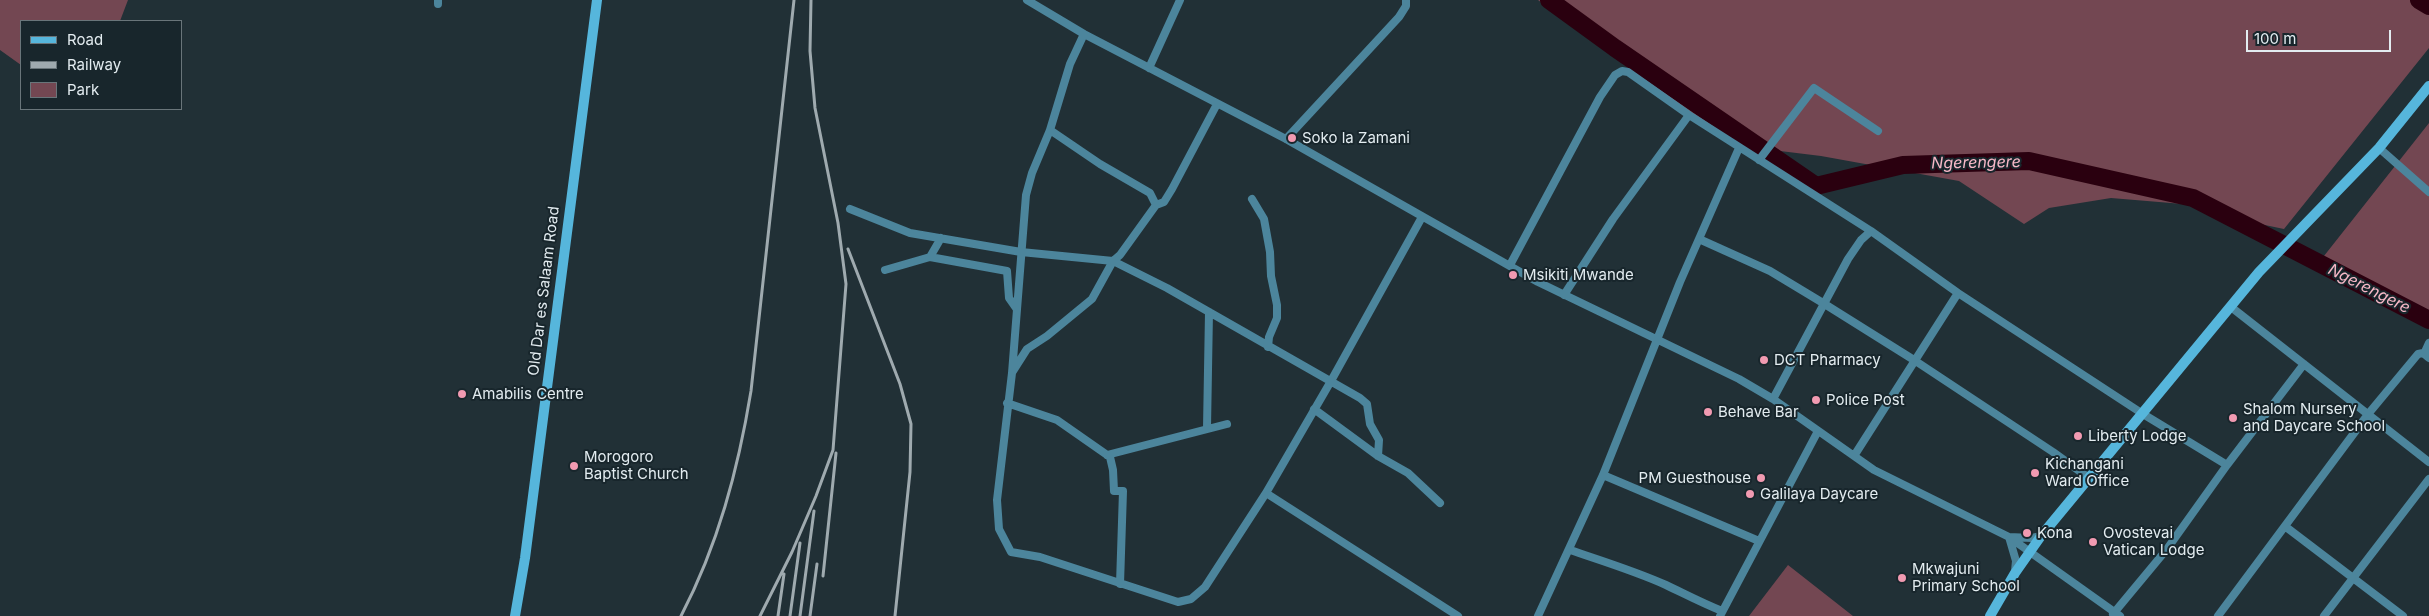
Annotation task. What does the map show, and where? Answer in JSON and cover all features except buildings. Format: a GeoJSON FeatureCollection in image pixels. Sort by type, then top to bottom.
{"type":"FeatureCollection","features":[{"type":"Feature","properties":{"kind":"street","name":"Old Dar es Salaam Road"},"geometry":{"type":"LineString","coordinates":[[515,616],[525,558],[597,0]]}},
{"type":"Feature","properties":{"kind":"street"},"geometry":{"type":"LineString","coordinates":[[1027,0],[1084,34],[1286,139],[1564,295],[1712,364],[1773,399],[1874,470],[2008,537],[2115,615],[2167,549],[2227,464],[2304,364]]}},
{"type":"Feature","properties":{"kind":"street"},"geometry":{"type":"LineString","coordinates":[[1149,68],[1180,0]]}},
{"type":"Feature","properties":{"kind":"street"},"geometry":{"type":"LineString","coordinates":[[1286,139],[1399,17],[1406,6],[1406,0]]}},
{"type":"Feature","properties":{"kind":"street"},"geometry":{"type":"LineString","coordinates":[[1084,34],[1070,64],[1050,130],[1032,173],[1026,195],[1012,373],[996,511],[999,529],[1011,552],[1040,557],[1178,602],[1191,599],[1205,587],[1266,493],[1422,217]]}},
{"type":"Feature","properties":{"kind":"street"},"geometry":{"type":"LineString","coordinates":[[1510,265],[1600,97],[1615,75],[1622,71],[1628,72],[1739,148],[1871,231],[1958,293],[2143,414],[2227,464]]}},
{"type":"Feature","properties":{"kind":"street"},"geometry":{"type":"LineString","coordinates":[[1990,616],[2015,573],[2040,536],[2260,272],[2379,148],[2429,86]]}},
{"type":"Feature","properties":{"kind":"street"},"geometry":{"type":"LineString","coordinates":[[1759,160],[1814,88],[1878,131]]}},
{"type":"Feature","properties":{"kind":"street"},"geometry":{"type":"LineString","coordinates":[[1012,373],[1027,349],[1047,336],[1094,296],[1113,261],[1120,255],[1156,204],[1164,202],[1217,104]]}},
{"type":"Feature","properties":{"kind":"street"},"geometry":{"type":"LineString","coordinates":[[1564,295],[1613,219],[1689,115]]}},
{"type":"Feature","properties":{"kind":"street"},"geometry":{"type":"LineString","coordinates":[[1050,130],[1100,164],[1150,193],[1156,204]]}},
{"type":"Feature","properties":{"kind":"street"},"geometry":{"type":"LineString","coordinates":[[1538,616],[1570,550],[1603,474],[1699,239],[1739,148]]}},
{"type":"Feature","properties":{"kind":"street"},"geometry":{"type":"LineString","coordinates":[[2379,148],[2429,192]]}},
{"type":"Feature","properties":{"kind":"street"},"geometry":{"type":"LineString","coordinates":[[1252,200],[1264,219],[1270,252],[1271,276],[1277,305],[1277,318],[1269,338],[1268,347]]}},
{"type":"Feature","properties":{"kind":"street"},"geometry":{"type":"LineString","coordinates":[[850,210],[910,233],[1021,252],[1113,261],[1167,288],[1368,404],[1370,424],[1379,440],[1378,456]]}},
{"type":"Feature","properties":{"kind":"street"},"geometry":{"type":"LineString","coordinates":[[1773,399],[1848,259],[1861,240],[1871,231]]}},
{"type":"Feature","properties":{"kind":"street"},"geometry":{"type":"LineString","coordinates":[[930,257],[941,238]]}},
{"type":"Feature","properties":{"kind":"street"},"geometry":{"type":"LineString","coordinates":[[1699,239],[1770,271],[1823,303],[1914,360],[2089,478]]}},
{"type":"Feature","properties":{"kind":"street"},"geometry":{"type":"LineString","coordinates":[[885,270],[930,257],[1019,273]]}},
{"type":"Feature","properties":{"kind":"street"},"geometry":{"type":"LineString","coordinates":[[1007,271],[1008,298],[1016,308]]}},
{"type":"Feature","properties":{"kind":"street"},"geometry":{"type":"LineString","coordinates":[[1854,456],[1958,293]]}},
{"type":"Feature","properties":{"kind":"street"},"geometry":{"type":"LineString","coordinates":[[2231,307],[2369,413],[2429,462]]}},
{"type":"Feature","properties":{"kind":"street"},"geometry":{"type":"LineString","coordinates":[[1208,428],[1209,312]]}},
{"type":"Feature","properties":{"kind":"street"},"geometry":{"type":"LineString","coordinates":[[2218,616],[2369,413],[2419,353],[2427,356],[2429,343]]}},
{"type":"Feature","properties":{"kind":"street"},"geometry":{"type":"LineString","coordinates":[[1008,403],[1057,420],[1110,457],[1114,491],[1122,491],[1120,584]]}},
{"type":"Feature","properties":{"kind":"street"},"geometry":{"type":"LineString","coordinates":[[1314,410],[1378,456],[1408,473],[1440,503]]}},
{"type":"Feature","properties":{"kind":"street"},"geometry":{"type":"LineString","coordinates":[[1107,455],[1227,424]]}},
{"type":"Feature","properties":{"kind":"street"},"geometry":{"type":"LineString","coordinates":[[1570,550],[1630,570],[1666,585],[1721,613],[1818,431]]}},
{"type":"Feature","properties":{"kind":"street"},"geometry":{"type":"LineString","coordinates":[[1603,474],[1759,541]]}},
{"type":"Feature","properties":{"kind":"street"},"geometry":{"type":"LineString","coordinates":[[2324,616],[2429,479]]}},
{"type":"Feature","properties":{"kind":"street"},"geometry":{"type":"LineString","coordinates":[[1266,493],[1458,616]]}},
{"type":"Feature","properties":{"kind":"street"},"geometry":{"type":"LineString","coordinates":[[2286,527],[2403,616]]}},
{"type":"Feature","properties":{"kind":"street"},"geometry":{"type":"LineString","coordinates":[[2008,537],[2032,538],[2040,536]]}},
{"type":"Feature","properties":{"kind":"street"},"geometry":{"type":"LineString","coordinates":[[2008,537],[2016,561],[2015,573]]}},
{"type":"Feature","properties":{"kind":"green space"},"geometry":{"type":"Polygon","coordinates":[[[0,0],[128,0],[120,20],[20,20],[20,64],[0,50],[0,0]]]}},
{"type":"Feature","properties":{"kind":"green space"},"geometry":{"type":"Polygon","coordinates":[[[1538,0],[2414,0],[2429,14],[2429,48],[2284,229],[2260,224],[2207,206],[2111,198],[2049,208],[2024,224],[1959,181],[1821,156],[1731,145],[1538,0]]]}},
{"type":"Feature","properties":{"kind":"green space"},"geometry":{"type":"Polygon","coordinates":[[[2429,123],[2429,314],[2401,297],[2320,261],[2429,123]]]}},
{"type":"Feature","properties":{"kind":"green space"},"geometry":{"type":"Polygon","coordinates":[[[1788,565],[1853,616],[1749,616],[1788,565]]]}},
{"type":"Feature","properties":{"kind":"waterway","name":"Ngerengere"},"geometry":{"type":"LineString","coordinates":[[1549,0],[1615,48],[1816,186],[1903,165],[2029,161],[2193,198],[2429,320]]}},
{"type":"Feature","properties":{"kind":"waterway"},"geometry":{"type":"LineString","coordinates":[[2419,0],[2429,6]]}},
{"type":"Feature","properties":{"kind":"railway"},"geometry":{"type":"LineString","coordinates":[[681,616],[706,562],[725,507],[746,420],[751,391],[794,0]]}},
{"type":"Feature","properties":{"kind":"railway"},"geometry":{"type":"LineString","coordinates":[[760,616],[792,552],[833,450],[846,284],[838,223],[815,108],[810,51],[811,0]]}},
{"type":"Feature","properties":{"kind":"railway"},"geometry":{"type":"LineString","coordinates":[[848,249],[900,384],[911,424],[910,472],[895,616]]}},
{"type":"Feature","properties":{"kind":"railway"},"geometry":{"type":"LineString","coordinates":[[823,576],[836,453]]}},
{"type":"Feature","properties":{"kind":"railway"},"geometry":{"type":"LineString","coordinates":[[800,616],[814,511]]}},
{"type":"Feature","properties":{"kind":"railway"},"geometry":{"type":"LineString","coordinates":[[790,616],[800,543]]}},
{"type":"Feature","properties":{"kind":"railway"},"geometry":{"type":"LineString","coordinates":[[810,616],[817,564]]}},
{"type":"Feature","properties":{"kind":"railway"},"geometry":{"type":"LineString","coordinates":[[778,616],[784,574]]}},
{"type":"Feature","properties":{"kind":"place","name":"Soko la Zamani"},"geometry":{"type":"Point","coordinates":[1292,138]}},
{"type":"Feature","properties":{"kind":"place","name":"Msikiti Mwande"},"geometry":{"type":"Point","coordinates":[1513,275]}},
{"type":"Feature","properties":{"kind":"place","name":"DCT Pharmacy"},"geometry":{"type":"Point","coordinates":[1764,360]}},
{"type":"Feature","properties":{"kind":"place","name":"Amabilis Centre"},"geometry":{"type":"Point","coordinates":[462,394]}},
{"type":"Feature","properties":{"kind":"place","name":"Police Post"},"geometry":{"type":"Point","coordinates":[1816,400]}},
{"type":"Feature","properties":{"kind":"place","name":"Behave Bar"},"geometry":{"type":"Point","coordinates":[1708,412]}},
{"type":"Feature","properties":{"kind":"place","name":"Shalom Nursery and Daycare School"},"geometry":{"type":"Point","coordinates":[2233,418]}},
{"type":"Feature","properties":{"kind":"place","name":"Liberty Lodge"},"geometry":{"type":"Point","coordinates":[2078,436]}},
{"type":"Feature","properties":{"kind":"place","name":"Morogoro Baptist Church"},"geometry":{"type":"Point","coordinates":[574,466]}},
{"type":"Feature","properties":{"kind":"place","name":"Kichangani Ward Office"},"geometry":{"type":"Point","coordinates":[2035,473]}},
{"type":"Feature","properties":{"kind":"place","name":"PM Guesthouse"},"geometry":{"type":"Point","coordinates":[1761,478]}},
{"type":"Feature","properties":{"kind":"place","name":"Galilaya Daycare"},"geometry":{"type":"Point","coordinates":[1750,494]}},
{"type":"Feature","properties":{"kind":"place","name":"Kona"},"geometry":{"type":"Point","coordinates":[2027,533]}},
{"type":"Feature","properties":{"kind":"place","name":"Ovostevai Vatican Lodge"},"geometry":{"type":"Point","coordinates":[2093,542]}},
{"type":"Feature","properties":{"kind":"place","name":"Mkwajuni Primary School"},"geometry":{"type":"Point","coordinates":[1902,578]}}]}
